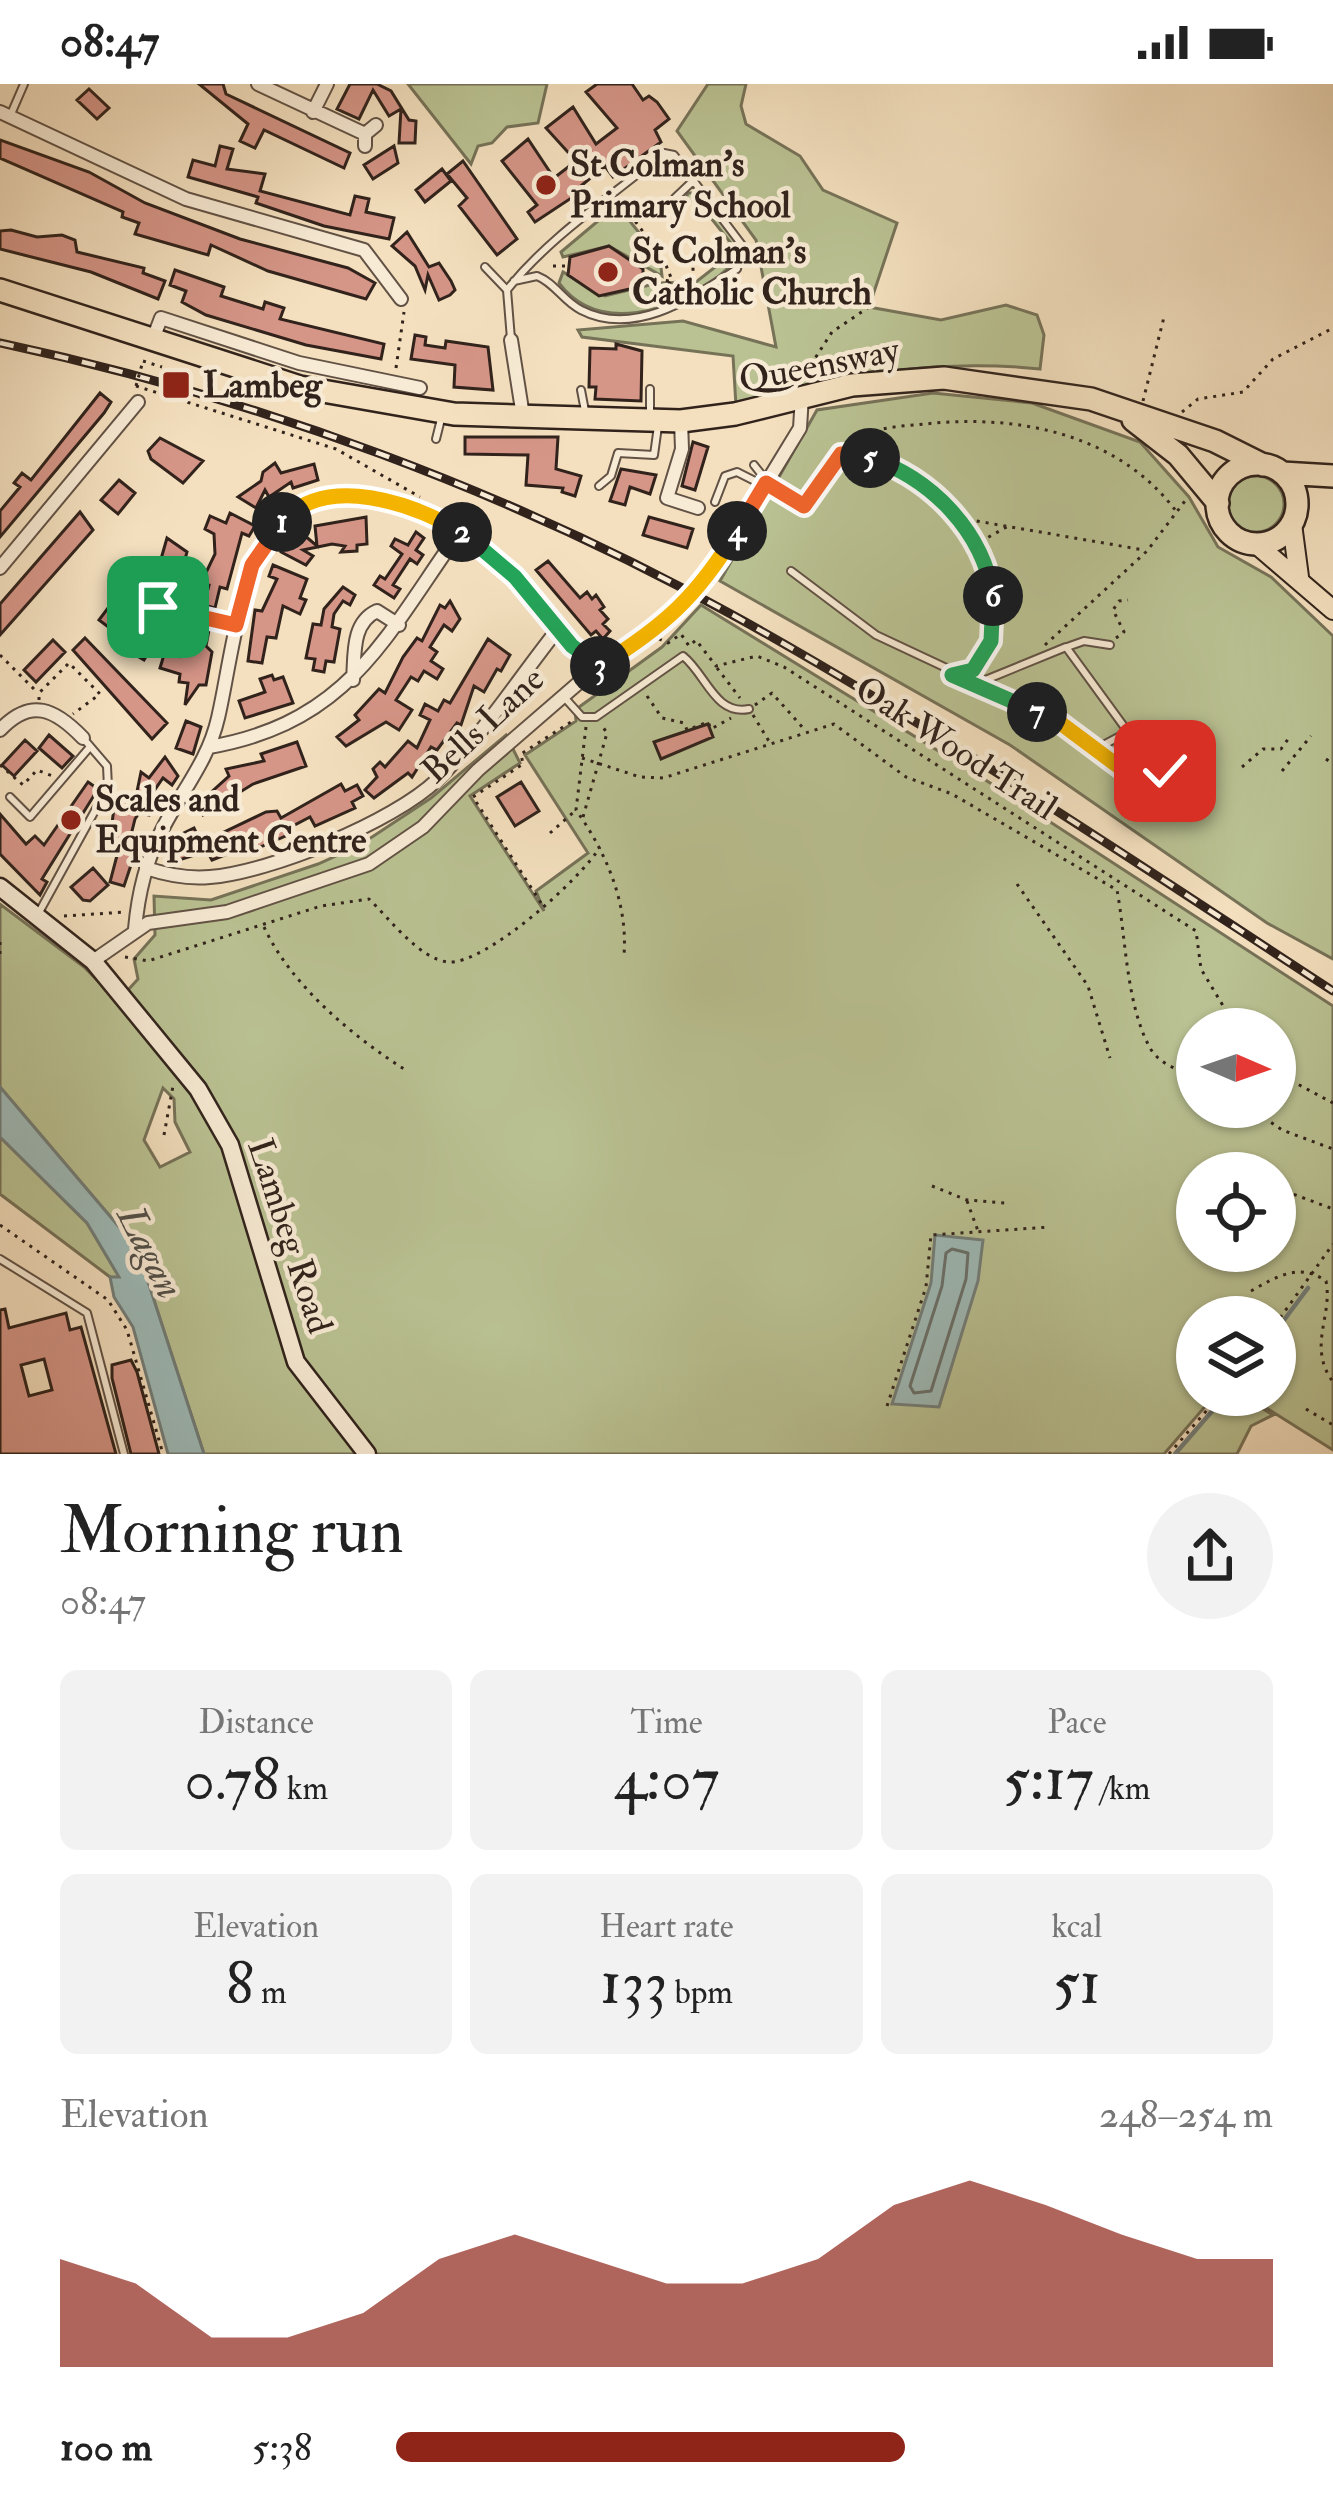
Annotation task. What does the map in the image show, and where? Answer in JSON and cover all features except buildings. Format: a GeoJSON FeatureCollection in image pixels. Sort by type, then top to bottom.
{"type":"FeatureCollection","features":[{"type":"Feature","properties":{"kind":"highway","name":"Queensway"},"geometry":{"type":"LineString","coordinates":[[0,290],[300,387],[390,394],[442,412],[524,419],[682,421],[852,385],[944,378],[1043,388],[1132,413],[1167,434],[1272,469],[1333,479]]}},
{"type":"Feature","properties":{"kind":"highway","name":"Queensway"},"geometry":{"type":"LineString","coordinates":[[1167,434],[1218,503]]}},
{"type":"Feature","properties":{"kind":"highway"},"geometry":{"type":"LineString","coordinates":[[1295,517],[1291,483],[1272,469],[1237,470],[1227,478],[1218,503],[1224,527],[1256,544],[1276,539],[1333,479]]}},
{"type":"Feature","properties":{"kind":"main road"},"geometry":{"type":"LineString","coordinates":[[1295,517],[1299,577]]}},
{"type":"Feature","properties":{"kind":"main road"},"geometry":{"type":"LineString","coordinates":[[1256,544],[1333,610]]}},
{"type":"Feature","properties":{"kind":"main road","name":"Lambeg Road"},"geometry":{"type":"LineString","coordinates":[[0,886],[99,956],[181,1068],[230,1145],[296,1363],[367,1454]]}},
{"type":"Feature","properties":{"kind":"street"},"geometry":{"type":"LineString","coordinates":[[258,84],[368,135]]}},
{"type":"Feature","properties":{"kind":"street"},"geometry":{"type":"LineString","coordinates":[[313,112],[327,84]]}},
{"type":"Feature","properties":{"kind":"street"},"geometry":{"type":"LineString","coordinates":[[5,114],[186,199],[364,250],[394,294]]}},
{"type":"Feature","properties":{"kind":"street"},"geometry":{"type":"LineString","coordinates":[[511,340],[524,419]]}},
{"type":"Feature","properties":{"kind":"street","name":"Queensway"},"geometry":{"type":"LineString","coordinates":[[390,394],[420,388]]}},
{"type":"Feature","properties":{"kind":"street","name":"Bells Lane"},"geometry":{"type":"LineString","coordinates":[[99,956],[135,929],[227,912],[369,864],[423,827],[562,695],[678,613],[709,577],[800,428],[798,397]]}},
{"type":"Feature","properties":{"kind":"street"},"geometry":{"type":"LineString","coordinates":[[0,566],[138,402]]}},
{"type":"Feature","properties":{"kind":"street"},"geometry":{"type":"LineString","coordinates":[[682,421],[682,449],[667,498],[698,508]]}},
{"type":"Feature","properties":{"kind":"street"},"geometry":{"type":"LineString","coordinates":[[135,929],[146,868],[209,747],[252,565],[298,508],[365,496],[424,512],[461,530],[515,577],[558,629],[600,666]]}},
{"type":"Feature","properties":{"kind":"street"},"geometry":{"type":"LineString","coordinates":[[209,747],[320,709],[352,681],[399,625],[461,530]]}},
{"type":"Feature","properties":{"kind":"street"},"geometry":{"type":"LineString","coordinates":[[158,607],[236,625]]}},
{"type":"Feature","properties":{"kind":"street"},"geometry":{"type":"LineString","coordinates":[[352,681],[356,638],[364,618],[377,611],[399,625]]}},
{"type":"Feature","properties":{"kind":"street"},"geometry":{"type":"LineString","coordinates":[[146,868],[190,878],[216,877],[301,851],[407,802],[436,781],[558,629]]}},
{"type":"Feature","properties":{"kind":"street"},"geometry":{"type":"LineString","coordinates":[[0,730],[39,700],[86,743]]}},
{"type":"Feature","properties":{"kind":"lane"},"geometry":{"type":"LineString","coordinates":[[5,114],[24,84]]}},
{"type":"Feature","properties":{"kind":"lane"},"geometry":{"type":"LineString","coordinates":[[507,290],[514,281],[545,249],[664,153],[674,155],[736,232],[741,257],[737,268],[680,306],[644,316],[587,314],[537,276],[514,281]]}},
{"type":"Feature","properties":{"kind":"lane"},"geometry":{"type":"LineString","coordinates":[[675,198],[694,180]]}},
{"type":"Feature","properties":{"kind":"lane"},"geometry":{"type":"LineString","coordinates":[[485,267],[507,290],[511,340]]}},
{"type":"Feature","properties":{"kind":"lane"},"geometry":{"type":"LineString","coordinates":[[598,486],[611,476],[618,453],[654,455],[650,389]]}},
{"type":"Feature","properties":{"kind":"lane"},"geometry":{"type":"LineString","coordinates":[[581,390],[586,421]]}},
{"type":"Feature","properties":{"kind":"lane"},"geometry":{"type":"LineString","coordinates":[[436,439],[442,412]]}},
{"type":"Feature","properties":{"kind":"lane"},"geometry":{"type":"LineString","coordinates":[[754,465],[766,483]]}},
{"type":"Feature","properties":{"kind":"lane"},"geometry":{"type":"LineString","coordinates":[[715,502],[725,476],[737,472],[804,506]]}},
{"type":"Feature","properties":{"kind":"lane"},"geometry":{"type":"LineString","coordinates":[[791,571],[876,635],[1055,719],[1138,781],[1147,782],[1164,770],[1128,732],[1066,647]]}},
{"type":"Feature","properties":{"kind":"lane"},"geometry":{"type":"LineString","coordinates":[[975,684],[1084,641],[1110,645]]}},
{"type":"Feature","properties":{"kind":"lane"},"geometry":{"type":"LineString","coordinates":[[562,695],[588,717],[683,656],[721,704],[736,712],[749,709]]}},
{"type":"Feature","properties":{"kind":"lane"},"geometry":{"type":"LineString","coordinates":[[1094,750],[1128,732]]}},
{"type":"Feature","properties":{"kind":"lane"},"geometry":{"type":"LineString","coordinates":[[10,797],[31,817],[86,743],[107,766],[108,787],[41,919]]}},
{"type":"Feature","properties":{"kind":"lane"},"geometry":{"type":"LineString","coordinates":[[0,1259],[87,1313],[124,1454]]}},
{"type":"Feature","properties":{"kind":"path"},"geometry":{"type":"LineString","coordinates":[[614,194],[663,258],[672,280]]}},
{"type":"Feature","properties":{"kind":"path"},"geometry":{"type":"LineString","coordinates":[[622,203],[633,209],[644,204]]}},
{"type":"Feature","properties":{"kind":"path"},"geometry":{"type":"LineString","coordinates":[[545,249],[553,266],[552,284]]}},
{"type":"Feature","properties":{"kind":"path"},"geometry":{"type":"LineString","coordinates":[[553,266],[570,266]]}},
{"type":"Feature","properties":{"kind":"path"},"geometry":{"type":"LineString","coordinates":[[649,278],[693,278],[693,267]]}},
{"type":"Feature","properties":{"kind":"path"},"geometry":{"type":"LineString","coordinates":[[644,316],[672,280]]}},
{"type":"Feature","properties":{"kind":"path"},"geometry":{"type":"LineString","coordinates":[[390,394],[405,308],[394,294]]}},
{"type":"Feature","properties":{"kind":"path"},"geometry":{"type":"LineString","coordinates":[[798,397],[806,365],[832,332],[868,307]]}},
{"type":"Feature","properties":{"kind":"path"},"geometry":{"type":"LineString","coordinates":[[1132,413],[1164,317]]}},
{"type":"Feature","properties":{"kind":"path"},"geometry":{"type":"LineString","coordinates":[[1167,434],[1198,399],[1244,392],[1273,359],[1333,328]]}},
{"type":"Feature","properties":{"kind":"path"},"geometry":{"type":"LineString","coordinates":[[160,366],[143,361],[136,386],[337,447],[427,501],[424,512]]}},
{"type":"Feature","properties":{"kind":"path"},"geometry":{"type":"LineString","coordinates":[[804,506],[854,440],[886,428],[1004,420],[1081,440],[1135,471],[1176,511]]}},
{"type":"Feature","properties":{"kind":"path"},"geometry":{"type":"LineString","coordinates":[[841,454],[897,467],[957,518],[983,554],[996,621],[973,670],[989,667]]}},
{"type":"Feature","properties":{"kind":"path"},"geometry":{"type":"LineString","coordinates":[[1038,650],[1070,627],[1147,550],[1202,482]]}},
{"type":"Feature","properties":{"kind":"path"},"geometry":{"type":"LineString","coordinates":[[957,518],[1147,550]]}},
{"type":"Feature","properties":{"kind":"path"},"geometry":{"type":"LineString","coordinates":[[983,554],[997,529],[1012,524]]}},
{"type":"Feature","properties":{"kind":"path"},"geometry":{"type":"LineString","coordinates":[[1124,632],[1113,610],[1119,601],[1128,600]]}},
{"type":"Feature","properties":{"kind":"path"},"geometry":{"type":"LineString","coordinates":[[664,642],[681,634],[688,646],[696,640],[770,743]]}},
{"type":"Feature","properties":{"kind":"path"},"geometry":{"type":"LineString","coordinates":[[0,656],[39,700],[69,663],[100,694],[65,721]]}},
{"type":"Feature","properties":{"kind":"path","name":"Oak Wood Trail"},"geometry":{"type":"LineString","coordinates":[[716,666],[758,656],[784,667],[1196,931],[1201,970],[1224,1008]]}},
{"type":"Feature","properties":{"kind":"path"},"geometry":{"type":"LineString","coordinates":[[641,686],[662,718],[684,723],[687,730],[708,722],[711,729],[736,712]]}},
{"type":"Feature","properties":{"kind":"path"},"geometry":{"type":"LineString","coordinates":[[749,709],[772,693],[804,729]]}},
{"type":"Feature","properties":{"kind":"path"},"geometry":{"type":"LineString","coordinates":[[550,832],[576,810],[588,717]]}},
{"type":"Feature","properties":{"kind":"path"},"geometry":{"type":"LineString","coordinates":[[582,818],[588,813],[585,799],[607,733],[588,717]]}},
{"type":"Feature","properties":{"kind":"path"},"geometry":{"type":"LineString","coordinates":[[542,905],[473,796],[523,764],[521,754],[588,717]]}},
{"type":"Feature","properties":{"kind":"path"},"geometry":{"type":"LineString","coordinates":[[582,758],[640,777],[662,778],[804,729],[834,724],[846,729],[906,777],[952,794],[1118,890],[1141,1020],[1151,1050],[1176,1069]]}},
{"type":"Feature","properties":{"kind":"path"},"geometry":{"type":"LineString","coordinates":[[1242,767],[1263,749],[1280,749],[1291,735]]}},
{"type":"Feature","properties":{"kind":"path"},"geometry":{"type":"LineString","coordinates":[[1282,771],[1311,736]]}},
{"type":"Feature","properties":{"kind":"path"},"geometry":{"type":"LineString","coordinates":[[1326,759],[1333,764]]}},
{"type":"Feature","properties":{"kind":"path"},"geometry":{"type":"LineString","coordinates":[[0,765],[23,785],[37,770],[62,780]]}},
{"type":"Feature","properties":{"kind":"path"},"geometry":{"type":"LineString","coordinates":[[576,810],[600,847],[616,887],[624,956]]}},
{"type":"Feature","properties":{"kind":"path"},"geometry":{"type":"LineString","coordinates":[[99,956],[148,961],[321,906],[369,899],[426,953],[445,962],[482,954],[542,905],[600,847]]}},
{"type":"Feature","properties":{"kind":"path"},"geometry":{"type":"LineString","coordinates":[[1018,884],[1088,986],[1111,1058]]}},
{"type":"Feature","properties":{"kind":"path"},"geometry":{"type":"LineString","coordinates":[[41,919],[137,912]]}},
{"type":"Feature","properties":{"kind":"path"},"geometry":{"type":"LineString","coordinates":[[263,925],[284,959],[361,1042],[404,1069]]}},
{"type":"Feature","properties":{"kind":"path"},"geometry":{"type":"LineString","coordinates":[[0,942],[0,958]]}},
{"type":"Feature","properties":{"kind":"path"},"geometry":{"type":"LineString","coordinates":[[164,1136],[167,1100],[181,1068]]}},
{"type":"Feature","properties":{"kind":"path"},"geometry":{"type":"LineString","coordinates":[[1296,1083],[1333,1102]]}},
{"type":"Feature","properties":{"kind":"path"},"geometry":{"type":"LineString","coordinates":[[1279,1128],[1333,1149]]}},
{"type":"Feature","properties":{"kind":"path"},"geometry":{"type":"LineString","coordinates":[[932,1186],[967,1200],[1005,1203]]}},
{"type":"Feature","properties":{"kind":"path"},"geometry":{"type":"LineString","coordinates":[[1296,1194],[1333,1209]]}},
{"type":"Feature","properties":{"kind":"path"},"geometry":{"type":"LineString","coordinates":[[967,1200],[978,1233]]}},
{"type":"Feature","properties":{"kind":"path"},"geometry":{"type":"LineString","coordinates":[[0,1225],[108,1300],[127,1330],[163,1454]]}},
{"type":"Feature","properties":{"kind":"path"},"geometry":{"type":"LineString","coordinates":[[887,1406],[926,1287],[931,1235],[1050,1227]]}},
{"type":"Feature","properties":{"kind":"path"},"geometry":{"type":"LineString","coordinates":[[1296,1298],[1333,1244]]}},
{"type":"Feature","properties":{"kind":"path"},"geometry":{"type":"LineString","coordinates":[[1251,1292],[1282,1274],[1315,1273],[1326,1281],[1333,1298],[1319,1342],[1324,1370],[1333,1382]]}},
{"type":"Feature","properties":{"kind":"path"},"geometry":{"type":"LineString","coordinates":[[1306,1409],[1333,1424]]}},
{"type":"Feature","properties":{"kind":"path"},"geometry":{"type":"LineString","coordinates":[[1169,1454],[1202,1416]]}},
{"type":"Feature","properties":{"kind":"green space"},"geometry":{"type":"Polygon","coordinates":[[[408,84],[547,84],[538,123],[507,127],[492,143],[478,146],[471,164],[408,84]]]}},
{"type":"Feature","properties":{"kind":"green space"},"geometry":{"type":"Polygon","coordinates":[[[708,84],[746,84],[741,106],[746,124],[800,156],[823,190],[897,223],[869,307],[941,320],[1006,305],[1037,315],[1044,335],[1040,369],[962,366],[887,372],[736,406],[733,356],[582,337],[578,330],[683,321],[776,347],[756,240],[677,131],[708,84]]]}},
{"type":"Feature","properties":{"kind":"green space"},"geometry":{"type":"Polygon","coordinates":[[[688,193],[699,193],[731,230],[738,247],[733,264],[701,289],[659,308],[615,313],[575,299],[559,283],[563,272],[605,296],[658,283],[696,282],[728,257],[722,249],[730,242],[696,199],[684,203],[688,193]]]}},
{"type":"Feature","properties":{"kind":"green space"},"geometry":{"type":"Polygon","coordinates":[[[617,205],[660,259],[662,276],[609,246],[563,257],[561,252],[617,205]]]}},
{"type":"Feature","properties":{"kind":"green space"},"geometry":{"type":"Polygon","coordinates":[[[933,393],[1032,403],[1140,442],[1189,497],[1218,547],[1271,577],[1333,636],[1333,959],[1267,923],[1010,745],[720,581],[817,410],[933,393]]]}},
{"type":"Feature","properties":{"kind":"green space"},"geometry":{"type":"Polygon","coordinates":[[[1256,476],[1276,484],[1284,504],[1276,524],[1256,532],[1236,524],[1228,504],[1236,484],[1256,476]]]}},
{"type":"Feature","properties":{"kind":"green space"},"geometry":{"type":"Polygon","coordinates":[[[701,605],[984,779],[1333,1006],[1333,1450],[1279,1416],[1296,1416],[1296,1296],[1176,1296],[1176,1416],[1197,1416],[1164,1454],[204,1454],[137,1248],[0,1087],[0,904],[84,967],[118,1001],[138,979],[134,959],[155,935],[154,896],[211,900],[360,845],[431,798],[506,735],[520,763],[470,796],[544,911],[536,891],[588,853],[525,755],[576,721],[575,710],[662,647],[701,605]],[[163,1088],[144,1140],[160,1167],[190,1152],[175,1122],[174,1099],[163,1088]]]}},
{"type":"Feature","properties":{"kind":"green space"},"geometry":{"type":"Polygon","coordinates":[[[0,1137],[87,1223],[120,1278],[110,1277],[0,1194],[0,1137]]]}},
{"type":"Feature","properties":{"kind":"green space"},"geometry":{"type":"Polygon","coordinates":[[[1208,1416],[1271,1416],[1251,1426],[1237,1454],[1175,1454],[1208,1416]]]}},
{"type":"Feature","properties":{"kind":"water"},"geometry":{"type":"Polygon","coordinates":[[[0,1087],[137,1248],[204,1454],[168,1454],[133,1327],[114,1297],[110,1277],[119,1277],[87,1223],[0,1137],[0,1087]]]}},
{"type":"Feature","properties":{"kind":"water"},"geometry":{"type":"Polygon","coordinates":[[[935,1235],[983,1240],[978,1281],[939,1407],[892,1404],[931,1283],[935,1235]]]}},
{"type":"Feature","properties":{"kind":"waterway"},"geometry":{"type":"LineString","coordinates":[[1296,1304],[1308,1288]]}},
{"type":"Feature","properties":{"kind":"waterway"},"geometry":{"type":"LineString","coordinates":[[1175,1454],[1208,1416]]}},
{"type":"Feature","properties":{"kind":"railway"},"geometry":{"type":"LineString","coordinates":[[0,343],[191,391],[380,454],[473,490],[653,573],[891,707],[1333,991]]}},
{"type":"Feature","properties":{"kind":"place","name":"St Colman's Primary School"},"geometry":{"type":"Point","coordinates":[546,185]}},
{"type":"Feature","properties":{"kind":"place","name":"St Colman's Catholic Church"},"geometry":{"type":"Point","coordinates":[608,272]}},
{"type":"Feature","properties":{"kind":"place","name":"Lambeg"},"geometry":{"type":"Point","coordinates":[176,385]}},
{"type":"Feature","properties":{"kind":"place","name":"Scales and Equipment Centre"},"geometry":{"type":"Point","coordinates":[71,820]}},
{"type":"Feature","properties":{"kind":"route"},"geometry":{"type":"LineString","coordinates":[[158,607],[236,625],[252,565],[286,517],[298,508],[365,496],[424,512],[461,530],[515,577],[572,646],[597,667],[678,613],[709,577],[766,483],[804,506],[841,454],[864,457],[897,467],[923,487],[957,518],[983,554],[996,621],[991,641],[973,670],[952,675],[1055,719],[1138,781],[1147,782],[1165,771]]}},
{"type":"Feature","properties":{"kind":"water label","name":"Lagan"},"geometry":{"type":"Point","coordinates":[150,1252]}}]}
